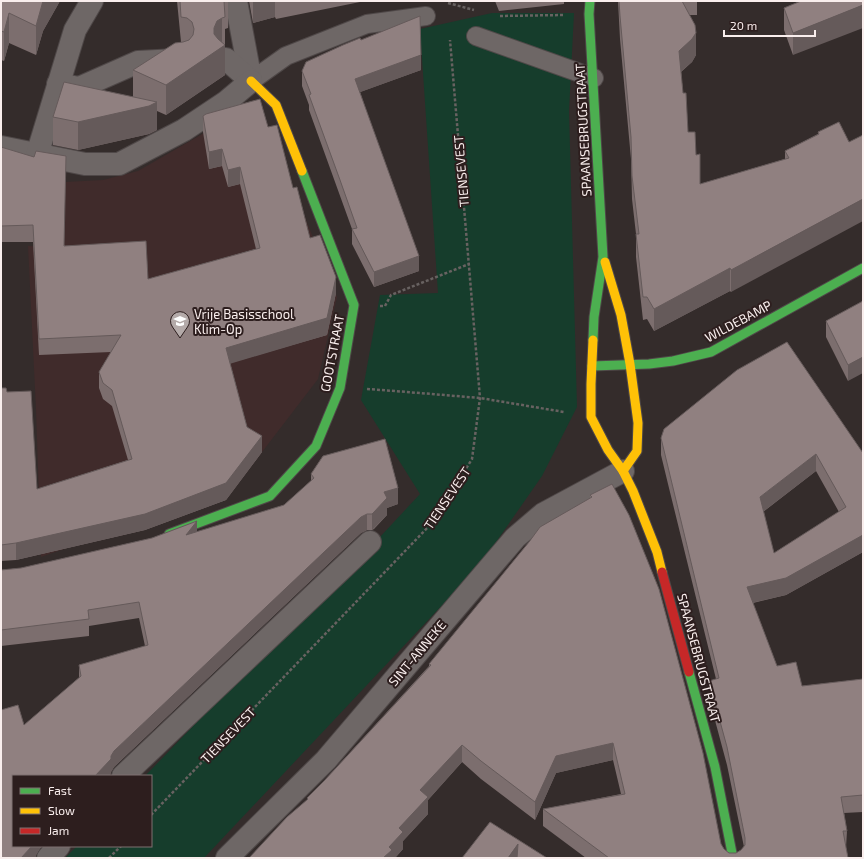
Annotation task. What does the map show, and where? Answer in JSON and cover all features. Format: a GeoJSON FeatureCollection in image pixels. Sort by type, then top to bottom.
{"type":"FeatureCollection","features":[{"type":"Feature","properties":{"kind":"street"},"geometry":{"type":"LineString","coordinates":[[37,155],[75,30],[92,1]]}},
{"type":"Feature","properties":{"kind":"street"},"geometry":{"type":"LineString","coordinates":[[236,1],[251,81]]}},
{"type":"Feature","properties":{"kind":"street","name":"SPAANSEBRUGSTRAAT"},"geometry":{"type":"LineString","coordinates":[[590,1],[589,14],[594,78],[603,257],[594,318],[591,417],[608,450],[623,471],[633,491],[657,552],[716,767],[733,858]]}},
{"type":"Feature","properties":{"kind":"street"},"geometry":{"type":"LineString","coordinates":[[226,59],[251,81]]}},
{"type":"Feature","properties":{"kind":"street"},"geometry":{"type":"LineString","coordinates":[[58,84],[79,88],[138,62],[182,60]]}},
{"type":"Feature","properties":{"kind":"street"},"geometry":{"type":"LineString","coordinates":[[1,147],[85,164],[119,164],[184,130],[226,102],[251,81]]}},
{"type":"Feature","properties":{"kind":"street","name":"GOOTSTRAAT"},"geometry":{"type":"LineString","coordinates":[[164,536],[270,496],[316,446],[340,388],[354,305],[276,105],[251,81]]}},
{"type":"Feature","properties":{"kind":"street","name":"SPAANSEBRUGSTRAAT"},"geometry":{"type":"LineString","coordinates":[[603,257],[621,315],[630,364],[638,423],[637,451],[623,471]]}},
{"type":"Feature","properties":{"kind":"street","name":"WILDEBAMP"},"geometry":{"type":"LineString","coordinates":[[592,366],[649,364],[711,352],[863,268]]}},
{"type":"Feature","properties":{"kind":"street","name":"SINT-ANNEKE"},"geometry":{"type":"LineString","coordinates":[[227,858],[326,760],[515,538],[543,514],[623,471]]}},
{"type":"Feature","properties":{"kind":"street"},"geometry":{"type":"LineString","coordinates":[[124,775],[370,542]]}},
{"type":"Feature","properties":{"kind":"street"},"geometry":{"type":"LineString","coordinates":[[48,858],[58,847]]}},
{"type":"Feature","properties":{"kind":"lane"},"geometry":{"type":"LineString","coordinates":[[251,81],[286,56],[367,24],[426,16]]}},
{"type":"Feature","properties":{"kind":"lane"},"geometry":{"type":"LineString","coordinates":[[476,36],[594,78]]}},
{"type":"Feature","properties":{"kind":"path"},"geometry":{"type":"LineString","coordinates":[[447,2],[475,11]]}},
{"type":"Feature","properties":{"kind":"path"},"geometry":{"type":"LineString","coordinates":[[495,16],[589,14]]}},
{"type":"Feature","properties":{"kind":"path","name":"TIENSEVEST"},"geometry":{"type":"LineString","coordinates":[[152,814],[432,523],[472,459],[480,398],[450,34]]}},
{"type":"Feature","properties":{"kind":"path"},"geometry":{"type":"LineString","coordinates":[[354,305],[385,306],[390,295],[469,264]]}},
{"type":"Feature","properties":{"kind":"path"},"geometry":{"type":"LineString","coordinates":[[340,388],[480,398],[591,417]]}},
{"type":"Feature","properties":{"kind":"path"},"geometry":{"type":"LineString","coordinates":[[109,858],[120,847]]}},
{"type":"Feature","properties":{"kind":"shaded area","name":"Vrije Basisschool Klim-Op"},"geometry":{"type":"Polygon","coordinates":[[[263,113],[337,297],[318,379],[233,490],[41,557],[28,246],[63,247],[65,224],[65,182],[103,180],[138,171],[218,125],[263,113]]]}},
{"type":"Feature","properties":{"kind":"green space"},"geometry":{"type":"Polygon","coordinates":[[[492,13],[574,13],[569,111],[577,407],[542,476],[480,565],[204,858],[65,858],[76,847],[152,847],[152,775],[146,775],[306,609],[366,552],[420,494],[361,400],[380,295],[438,293],[420,29],[492,13]]]}},
{"type":"Feature","properties":{"kind":"building"},"geometry":{"type":"Polygon","coordinates":[[[1,1],[43,1],[36,26],[9,13],[4,32],[1,31],[1,1]]]}},
{"type":"Feature","properties":{"kind":"building"},"geometry":{"type":"Polygon","coordinates":[[[180,1],[224,1],[225,17],[217,21],[214,28],[214,34],[225,45],[166,85],[133,70],[175,43],[189,40],[193,35],[194,29],[192,22],[187,18],[181,17],[180,1]]]}},
{"type":"Feature","properties":{"kind":"building"},"geometry":{"type":"Polygon","coordinates":[[[619,1],[682,1],[695,25],[696,33],[692,39],[679,51],[683,93],[686,93],[688,132],[695,132],[696,155],[700,154],[700,184],[789,158],[785,151],[839,122],[849,142],[863,135],[863,199],[731,270],[730,268],[654,309],[647,297],[643,297],[636,234],[639,234],[632,176],[631,137],[619,1]]]}},
{"type":"Feature","properties":{"kind":"building"},"geometry":{"type":"Polygon","coordinates":[[[801,1],[863,1],[863,5],[793,33],[784,8],[801,1]]]}},
{"type":"Feature","properties":{"kind":"building"},"geometry":{"type":"Polygon","coordinates":[[[420,16],[421,55],[355,79],[419,256],[374,272],[352,229],[357,228],[309,95],[311,94],[302,71],[306,62],[360,38],[361,40],[420,16]]]}},
{"type":"Feature","properties":{"kind":"building"},"geometry":{"type":"Polygon","coordinates":[[[64,82],[157,102],[149,106],[78,122],[53,117],[64,82]]]}},
{"type":"Feature","properties":{"kind":"building"},"geometry":{"type":"Polygon","coordinates":[[[260,99],[268,127],[277,125],[293,188],[297,187],[310,238],[320,235],[336,277],[327,318],[226,348],[247,427],[262,436],[226,483],[145,514],[16,543],[1,545],[1,388],[6,388],[7,392],[31,391],[37,489],[132,459],[112,390],[103,383],[99,372],[121,335],[39,339],[33,225],[1,226],[1,147],[34,157],[36,151],[66,156],[64,246],[146,241],[148,279],[260,248],[240,167],[228,170],[222,149],[209,152],[203,116],[260,99]]]}},
{"type":"Feature","properties":{"kind":"building"},"geometry":{"type":"Polygon","coordinates":[[[863,301],[863,357],[848,365],[826,321],[863,301]]]}},
{"type":"Feature","properties":{"kind":"building"},"geometry":{"type":"Polygon","coordinates":[[[787,342],[863,453],[863,535],[786,578],[747,587],[777,666],[796,662],[802,686],[863,679],[863,795],[841,797],[847,831],[843,831],[848,858],[609,858],[543,809],[625,794],[613,743],[556,756],[535,802],[462,745],[420,790],[428,797],[399,828],[403,832],[389,847],[392,850],[383,858],[249,858],[287,817],[308,799],[307,798],[431,665],[429,664],[540,527],[592,497],[590,495],[612,484],[629,515],[659,589],[703,753],[721,844],[729,853],[736,853],[741,850],[745,845],[745,838],[727,747],[709,681],[719,678],[661,438],[664,429],[737,370],[787,342]],[[816,454],[760,497],[774,553],[846,507],[816,454]]]}},
{"type":"Feature","properties":{"kind":"building"},"geometry":{"type":"Polygon","coordinates":[[[385,439],[398,488],[384,492],[387,498],[372,514],[367,514],[361,517],[114,751],[111,759],[96,775],[12,775],[12,847],[31,847],[21,858],[1,858],[1,710],[18,705],[24,725],[81,676],[79,665],[148,645],[139,602],[88,610],[89,619],[1,630],[1,570],[21,568],[152,538],[197,521],[186,535],[284,505],[314,478],[311,474],[323,456],[385,439]]]}},
{"type":"Feature","properties":{"kind":"building"},"geometry":{"type":"Polygon","coordinates":[[[490,822],[547,858],[517,858],[518,844],[508,858],[462,858],[490,822]]]}},
{"type":"Feature","properties":{"kind":"traffic: fast"},"geometry":{"type":"LineString","coordinates":[[590,1],[589,14],[603,257],[594,317],[593,340]]}},
{"type":"Feature","properties":{"kind":"traffic: fast"},"geometry":{"type":"LineString","coordinates":[[169,534],[270,496],[316,446],[340,388],[354,305],[302,171]]}},
{"type":"Feature","properties":{"kind":"traffic: fast"},"geometry":{"type":"LineString","coordinates":[[592,366],[649,364],[673,361],[711,352],[863,268]]}},
{"type":"Feature","properties":{"kind":"traffic: fast"},"geometry":{"type":"LineString","coordinates":[[689,672],[715,767],[733,858]]}},
{"type":"Feature","properties":{"kind":"traffic: slow"},"geometry":{"type":"LineString","coordinates":[[251,81],[276,105],[302,171]]}},
{"type":"Feature","properties":{"kind":"traffic: slow"},"geometry":{"type":"LineString","coordinates":[[605,262],[621,315],[630,364],[638,423],[637,451],[623,471]]}},
{"type":"Feature","properties":{"kind":"traffic: slow"},"geometry":{"type":"LineString","coordinates":[[593,340],[591,417],[608,450],[623,471],[633,491],[657,552],[662,572]]}},
{"type":"Feature","properties":{"kind":"traffic: jam"},"geometry":{"type":"LineString","coordinates":[[662,572],[689,672]]}},
{"type":"Feature","properties":{"kind":"place","name":"Vrije Basisschool Klim-Op"},"geometry":{"type":"Point","coordinates":[180,338]}}]}
